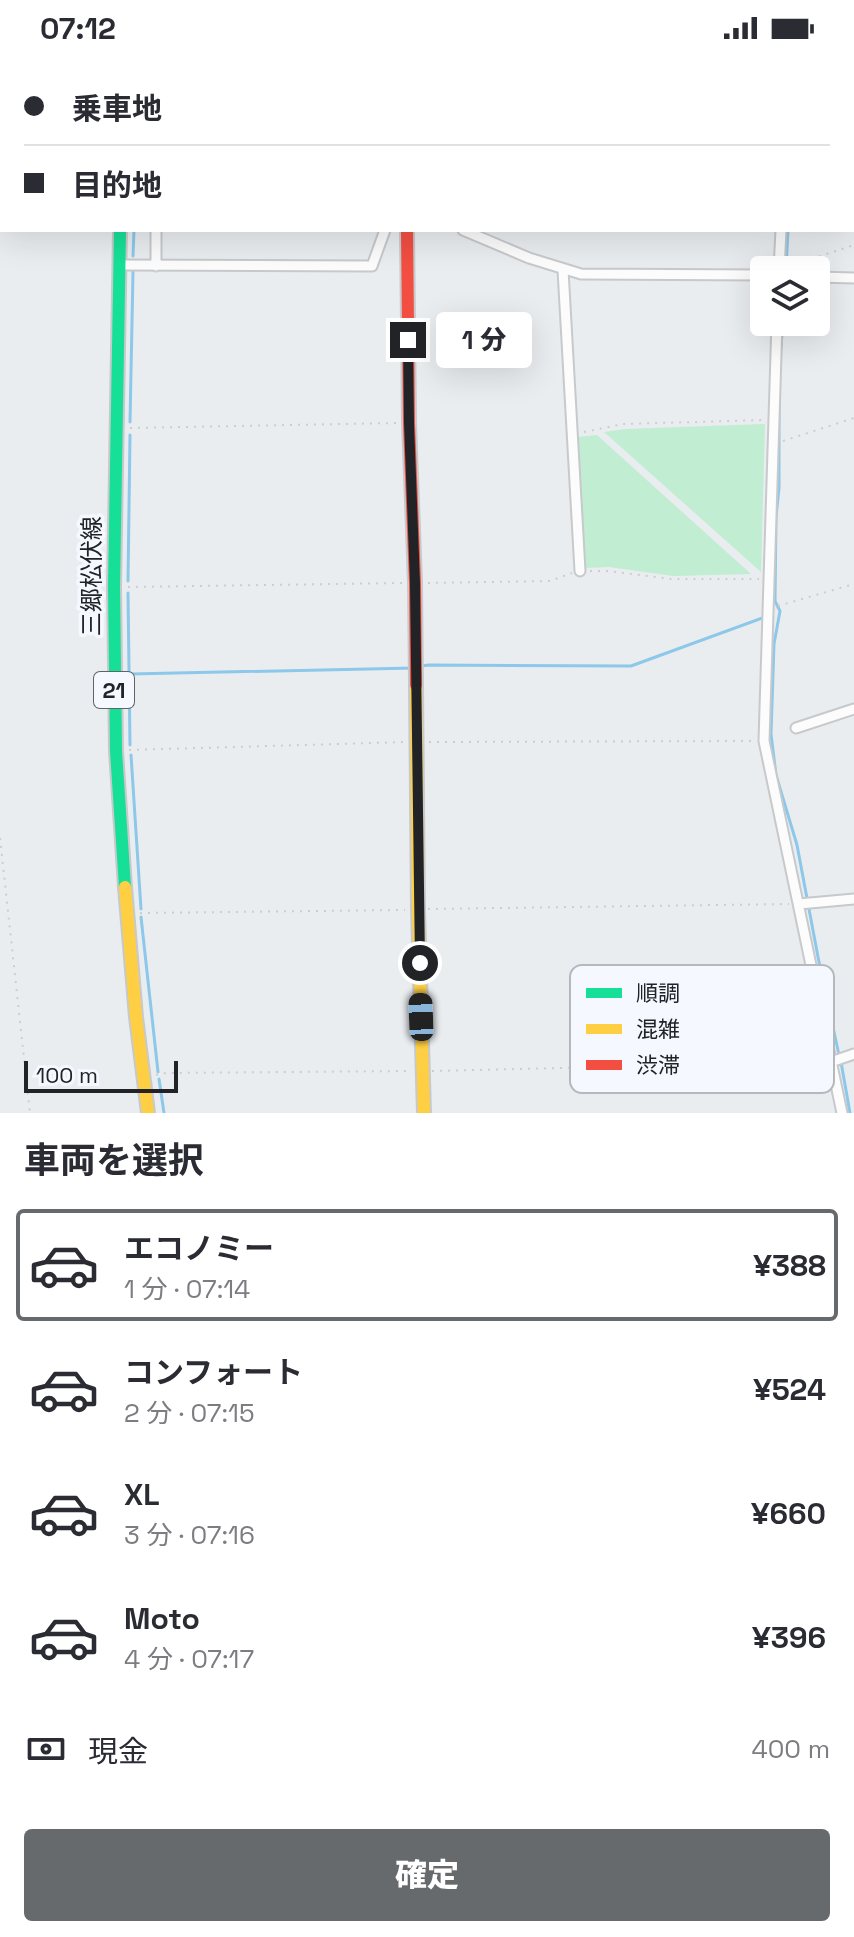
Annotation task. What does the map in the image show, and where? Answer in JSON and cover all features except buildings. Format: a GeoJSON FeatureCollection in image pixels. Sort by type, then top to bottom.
{"type":"FeatureCollection","features":[{"type":"Feature","properties":{"kind":"main road","name":"三郷松伏線"},"geometry":{"type":"LineString","coordinates":[[120,232],[114,587],[116,751],[127,914],[148,1113]]}},
{"type":"Feature","properties":{"kind":"main road"},"geometry":{"type":"LineString","coordinates":[[407,232],[424,1113]]}},
{"type":"Feature","properties":{"kind":"street"},"geometry":{"type":"LineString","coordinates":[[156,232],[156,266]]}},
{"type":"Feature","properties":{"kind":"street"},"geometry":{"type":"LineString","coordinates":[[120,265],[372,266],[384,232]]}},
{"type":"Feature","properties":{"kind":"street"},"geometry":{"type":"LineString","coordinates":[[468,232],[529,258],[581,274],[750,275]]}},
{"type":"Feature","properties":{"kind":"street"},"geometry":{"type":"LineString","coordinates":[[780,256],[781,232]]}},
{"type":"Feature","properties":{"kind":"street"},"geometry":{"type":"LineString","coordinates":[[563,270],[580,571]]}},
{"type":"Feature","properties":{"kind":"street"},"geometry":{"type":"LineString","coordinates":[[830,277],[854,278]]}},
{"type":"Feature","properties":{"kind":"street"},"geometry":{"type":"LineString","coordinates":[[777,336],[764,741],[811,965]]}},
{"type":"Feature","properties":{"kind":"street"},"geometry":{"type":"LineString","coordinates":[[796,728],[854,709]]}},
{"type":"Feature","properties":{"kind":"street"},"geometry":{"type":"LineString","coordinates":[[799,904],[854,899]]}},
{"type":"Feature","properties":{"kind":"street"},"geometry":{"type":"LineString","coordinates":[[834,1061],[854,1054]]}},
{"type":"Feature","properties":{"kind":"street"},"geometry":{"type":"LineString","coordinates":[[834,1076],[842,1113]]}},
{"type":"Feature","properties":{"kind":"path"},"geometry":{"type":"LineString","coordinates":[[820,256],[854,245]]}},
{"type":"Feature","properties":{"kind":"path"},"geometry":{"type":"LineString","coordinates":[[773,445],[854,418]]}},
{"type":"Feature","properties":{"kind":"path"},"geometry":{"type":"LineString","coordinates":[[571,435],[623,424],[774,420]]}},
{"type":"Feature","properties":{"kind":"path"},"geometry":{"type":"LineString","coordinates":[[116,428],[409,423]]}},
{"type":"Feature","properties":{"kind":"path"},"geometry":{"type":"LineString","coordinates":[[114,587],[550,581],[580,571],[608,571],[671,579],[769,579]]}},
{"type":"Feature","properties":{"kind":"path"},"geometry":{"type":"LineString","coordinates":[[767,610],[854,584]]}},
{"type":"Feature","properties":{"kind":"path"},"geometry":{"type":"LineString","coordinates":[[116,751],[416,742],[764,741]]}},
{"type":"Feature","properties":{"kind":"path"},"geometry":{"type":"LineString","coordinates":[[0,838],[30,1113]]}},
{"type":"Feature","properties":{"kind":"path"},"geometry":{"type":"LineString","coordinates":[[127,914],[799,904]]}},
{"type":"Feature","properties":{"kind":"path"},"geometry":{"type":"LineString","coordinates":[[144,1077],[166,1073],[570,1068]]}},
{"type":"Feature","properties":{"kind":"green space"},"geometry":{"type":"Polygon","coordinates":[[[765,424],[761,572],[604,432],[625,429],[765,424]]]}},
{"type":"Feature","properties":{"kind":"green space"},"geometry":{"type":"Polygon","coordinates":[[[597,435],[751,574],[673,576],[609,567],[584,568],[577,437],[597,435]]]}},
{"type":"Feature","properties":{"kind":"waterway"},"geometry":{"type":"LineString","coordinates":[[133,256],[134,232]]}},
{"type":"Feature","properties":{"kind":"waterway"},"geometry":{"type":"LineString","coordinates":[[787,256],[788,232]]}},
{"type":"Feature","properties":{"kind":"waterway"},"geometry":{"type":"LineString","coordinates":[[130,422],[133,272]]}},
{"type":"Feature","properties":{"kind":"waterway"},"geometry":{"type":"LineString","coordinates":[[780,358],[782,336]]}},
{"type":"Feature","properties":{"kind":"waterway"},"geometry":{"type":"LineString","coordinates":[[779,392],[775,601],[780,611],[774,644],[771,734],[776,775],[797,845],[820,965]]}},
{"type":"Feature","properties":{"kind":"waterway"},"geometry":{"type":"LineString","coordinates":[[128,581],[130,435]]}},
{"type":"Feature","properties":{"kind":"waterway"},"geometry":{"type":"LineString","coordinates":[[128,593],[130,745]]}},
{"type":"Feature","properties":{"kind":"waterway"},"geometry":{"type":"LineString","coordinates":[[421,666],[631,666],[765,617]]}},
{"type":"Feature","properties":{"kind":"waterway"},"geometry":{"type":"LineString","coordinates":[[130,674],[414,668]]}},
{"type":"Feature","properties":{"kind":"waterway"},"geometry":{"type":"LineString","coordinates":[[131,755],[141,909]]}},
{"type":"Feature","properties":{"kind":"waterway"},"geometry":{"type":"LineString","coordinates":[[141,917],[158,1072]]}},
{"type":"Feature","properties":{"kind":"waterway"},"geometry":{"type":"LineString","coordinates":[[834,1032],[839,1055]]}},
{"type":"Feature","properties":{"kind":"waterway"},"geometry":{"type":"LineString","coordinates":[[841,1062],[850,1113]]}},
{"type":"Feature","properties":{"kind":"waterway"},"geometry":{"type":"LineString","coordinates":[[159,1079],[164,1113]]}},
{"type":"Feature","properties":{"kind":"traffic: fast"},"geometry":{"type":"LineString","coordinates":[[120,232],[114,587],[116,751],[125,887]]}},
{"type":"Feature","properties":{"kind":"traffic: slow"},"geometry":{"type":"LineString","coordinates":[[416,685],[424,1113]]}},
{"type":"Feature","properties":{"kind":"traffic: slow"},"geometry":{"type":"LineString","coordinates":[[125,887],[148,1113]]}},
{"type":"Feature","properties":{"kind":"traffic: jam"},"geometry":{"type":"LineString","coordinates":[[407,232],[416,685]]}},
{"type":"Feature","properties":{"kind":"route"},"geometry":{"type":"LineString","coordinates":[[408,340],[420,963]]}}]}
